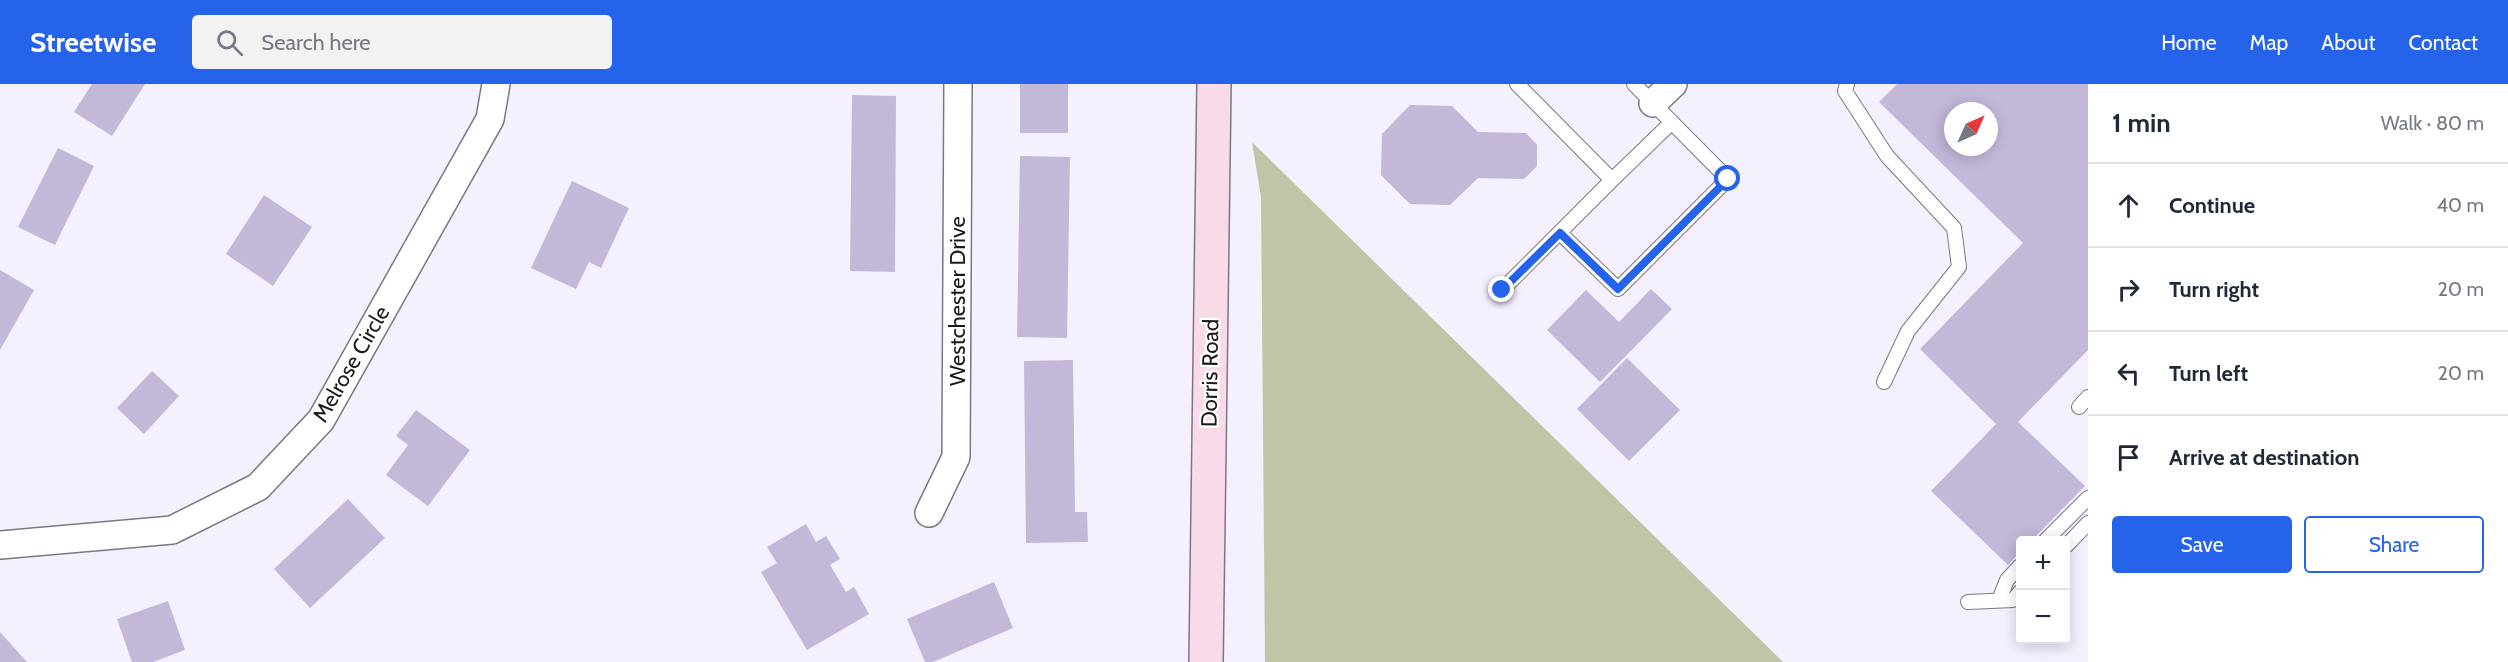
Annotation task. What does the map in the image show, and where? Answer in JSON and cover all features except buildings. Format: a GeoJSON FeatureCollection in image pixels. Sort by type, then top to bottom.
{"type":"FeatureCollection","features":[{"type":"Feature","properties":{"kind":"street","name":"Melrose Circle"},"geometry":{"type":"LineString","coordinates":[[0,545],[172,530],[258,487],[321,420],[490,119],[496,84]]}},
{"type":"Feature","properties":{"kind":"street","name":"Westchester Drive"},"geometry":{"type":"LineString","coordinates":[[929,513],[956,457],[958,84]]}},
{"type":"Feature","properties":{"kind":"street","name":"Dorris Road"},"geometry":{"type":"LineString","coordinates":[[1206,662],[1214,84]]}},
{"type":"Feature","properties":{"kind":"street"},"geometry":{"type":"LineString","coordinates":[[1663,112],[1673,84]]}},
{"type":"Feature","properties":{"kind":"lane"},"geometry":{"type":"LineString","coordinates":[[1517,84],[1612,180]]}},
{"type":"Feature","properties":{"kind":"lane"},"geometry":{"type":"LineString","coordinates":[[1560,233],[1618,289],[1728,179],[1634,84]]}},
{"type":"Feature","properties":{"kind":"lane"},"geometry":{"type":"LineString","coordinates":[[1846,84],[1845,91],[1887,156],[1954,228],[1959,267],[1908,331],[1884,382]]}},
{"type":"Feature","properties":{"kind":"lane"},"geometry":{"type":"LineString","coordinates":[[1502,290],[1612,180],[1663,112]]}},
{"type":"Feature","properties":{"kind":"lane"},"geometry":{"type":"LineString","coordinates":[[2050,536],[2088,498]]}},
{"type":"Feature","properties":{"kind":"lane"},"geometry":{"type":"LineString","coordinates":[[2070,542],[2088,522]]}},
{"type":"Feature","properties":{"kind":"lane"},"geometry":{"type":"LineString","coordinates":[[1999,600],[2007,580],[2016,571]]}},
{"type":"Feature","properties":{"kind":"lane"},"geometry":{"type":"LineString","coordinates":[[1968,602],[2013,600],[2016,597]]}},
{"type":"Feature","properties":{"kind":"green space"},"geometry":{"type":"Polygon","coordinates":[[[1252,142],[1783,662],[1265,662],[1261,197],[1252,142]]]}},
{"type":"Feature","properties":{"kind":"route"},"geometry":{"type":"LineString","coordinates":[[1502,290],[1560,233],[1618,289],[1728,179]]}}]}
